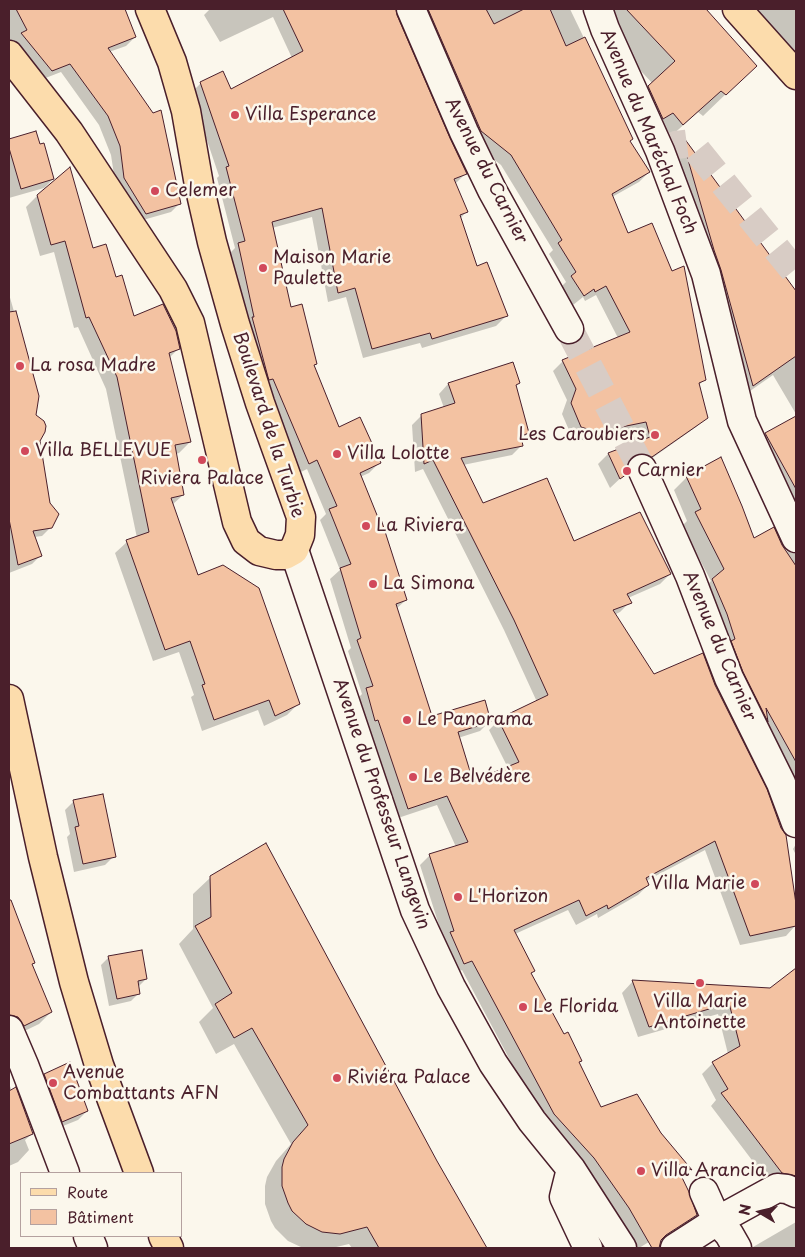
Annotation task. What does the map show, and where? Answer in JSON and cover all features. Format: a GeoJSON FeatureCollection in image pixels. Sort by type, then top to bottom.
{"type":"FeatureCollection","features":[{"type":"Feature","properties":{"kind":"main road","name":"Boulevard de la Turbie"},"geometry":{"type":"LineString","coordinates":[[150,9],[172,62],[186,112],[199,185],[212,242],[235,324],[260,403],[301,517],[300,535],[294,550]]}},
{"type":"Feature","properties":{"kind":"main road"},"geometry":{"type":"LineString","coordinates":[[737,9],[796,75]]}},
{"type":"Feature","properties":{"kind":"main road"},"geometry":{"type":"LineString","coordinates":[[9,55],[68,132],[152,256],[173,289],[190,323],[237,522],[246,541],[259,551],[276,555],[294,550]]}},
{"type":"Feature","properties":{"kind":"main road"},"geometry":{"type":"LineString","coordinates":[[9,699],[41,847],[74,982],[99,1065],[139,1172]]}},
{"type":"Feature","properties":{"kind":"street","name":"Avenue du Carnier"},"geometry":{"type":"LineString","coordinates":[[410,9],[488,182],[569,330]]}},
{"type":"Feature","properties":{"kind":"street","name":"Avenue du Maréchal Foch"},"geometry":{"type":"LineString","coordinates":[[598,9],[605,29],[660,151],[706,274],[742,421],[796,538]]}},
{"type":"Feature","properties":{"kind":"street","name":"Avenue du Carnier"},"geometry":{"type":"LineString","coordinates":[[642,469],[690,576],[729,678],[781,783],[796,823]]}},
{"type":"Feature","properties":{"kind":"street","name":"Avenue du Professeur Langevin"},"geometry":{"type":"LineString","coordinates":[[294,550],[415,910],[451,987],[492,1063],[532,1122],[571,1169],[622,1248]]}},
{"type":"Feature","properties":{"kind":"street"},"geometry":{"type":"LineString","coordinates":[[9,1030],[65,1172]]}},
{"type":"Feature","properties":{"kind":"street"},"geometry":{"type":"LineString","coordinates":[[571,1169],[564,1197],[588,1248]]}},
{"type":"Feature","properties":{"kind":"street"},"geometry":{"type":"LineString","coordinates":[[675,1248],[717,1221],[777,1188],[787,1189],[796,1193]]}},
{"type":"Feature","properties":{"kind":"street"},"geometry":{"type":"LineString","coordinates":[[704,1192],[717,1221],[729,1234],[737,1248]]}},
{"type":"Feature","properties":{"kind":"building"},"geometry":{"type":"Polygon","coordinates":[[[16,9],[125,9],[136,37],[108,48],[153,113],[161,110],[181,204],[146,214],[124,178],[120,146],[108,116],[70,64],[52,71],[21,33],[27,30],[16,9]]]}},
{"type":"Feature","properties":{"kind":"building"},"geometry":{"type":"Polygon","coordinates":[[[283,9],[396,9],[467,174],[454,179],[468,212],[460,215],[477,266],[487,262],[508,316],[432,339],[430,333],[372,349],[355,288],[338,293],[322,208],[272,222],[291,307],[302,304],[317,364],[314,365],[339,427],[360,417],[381,463],[360,473],[379,520],[381,519],[407,600],[396,604],[432,716],[485,700],[491,722],[458,732],[473,781],[519,762],[498,719],[548,695],[514,620],[433,460],[424,464],[421,414],[455,403],[448,383],[513,362],[520,383],[516,385],[529,433],[521,436],[523,446],[461,458],[483,503],[547,478],[574,541],[640,512],[671,574],[627,594],[632,603],[613,610],[654,674],[703,653],[715,685],[767,789],[781,828],[786,835],[796,904],[796,926],[750,936],[715,841],[646,878],[649,885],[608,909],[607,905],[586,916],[579,900],[514,930],[535,971],[531,973],[564,1034],[568,1032],[582,1061],[579,1062],[601,1107],[637,1094],[661,1133],[692,1170],[675,1163],[689,1192],[697,1215],[666,1235],[661,1240],[659,1248],[652,1248],[629,1208],[594,1158],[554,1114],[472,961],[464,964],[450,932],[454,931],[429,854],[468,842],[447,796],[408,809],[378,720],[375,721],[366,688],[373,686],[357,640],[361,638],[340,568],[351,564],[329,509],[337,506],[317,460],[309,464],[273,379],[269,380],[268,377],[252,317],[254,317],[238,243],[245,241],[226,167],[229,166],[200,82],[223,71],[231,89],[303,51],[283,9]]]}},
{"type":"Feature","properties":{"kind":"building"},"geometry":{"type":"Polygon","coordinates":[[[428,9],[486,9],[494,24],[524,9],[550,9],[566,46],[585,37],[633,139],[630,141],[650,172],[612,194],[628,233],[652,223],[672,271],[684,266],[706,380],[699,383],[708,418],[652,457],[644,454],[635,455],[629,460],[627,474],[620,479],[608,453],[650,437],[646,422],[597,432],[581,427],[571,403],[576,389],[562,360],[630,332],[606,286],[595,292],[594,289],[584,296],[571,276],[576,272],[558,243],[562,240],[511,155],[481,131],[428,9]]]}},
{"type":"Feature","properties":{"kind":"building"},"geometry":{"type":"Polygon","coordinates":[[[626,9],[706,9],[757,66],[726,95],[721,91],[683,125],[673,113],[663,119],[648,86],[675,61],[626,9]]]}},
{"type":"Feature","properties":{"kind":"building"},"geometry":{"type":"Polygon","coordinates":[[[36,131],[40,144],[44,143],[54,179],[21,189],[9,148],[9,139],[36,131]]]}},
{"type":"Feature","properties":{"kind":"building"},"geometry":{"type":"Polygon","coordinates":[[[684,138],[796,291],[796,356],[753,386],[682,139],[684,138]]]}},
{"type":"Feature","properties":{"kind":"building"},"geometry":{"type":"Polygon","coordinates":[[[70,167],[93,248],[106,244],[116,277],[122,275],[134,316],[163,304],[176,331],[180,349],[169,353],[191,442],[175,445],[184,495],[171,498],[198,575],[223,565],[259,588],[300,704],[275,716],[269,700],[214,720],[202,685],[205,684],[190,641],[165,650],[126,540],[149,532],[117,377],[89,317],[86,318],[65,241],[51,245],[37,195],[70,167]]]}},
{"type":"Feature","properties":{"kind":"building"},"geometry":{"type":"Polygon","coordinates":[[[16,311],[39,396],[36,415],[44,421],[46,426],[40,441],[50,503],[59,514],[52,528],[33,531],[42,556],[18,565],[9,519],[9,312],[16,311]]]}},
{"type":"Feature","properties":{"kind":"building"},"geometry":{"type":"Polygon","coordinates":[[[796,416],[796,489],[765,433],[796,416]]]}},
{"type":"Feature","properties":{"kind":"building"},"geometry":{"type":"Polygon","coordinates":[[[721,457],[754,538],[774,527],[782,545],[796,566],[796,762],[766,708],[768,722],[743,672],[731,641],[735,639],[712,579],[724,569],[695,512],[701,509],[686,476],[721,457]]]}},
{"type":"Feature","properties":{"kind":"building"},"geometry":{"type":"Polygon","coordinates":[[[103,794],[116,857],[83,864],[75,827],[79,826],[73,800],[103,794]]]}},
{"type":"Feature","properties":{"kind":"building","name":"Riviéra Palace"},"geometry":{"type":"Polygon","coordinates":[[[266,843],[437,1161],[487,1248],[379,1248],[367,1227],[340,1234],[322,1232],[306,1224],[292,1211],[282,1186],[282,1167],[293,1142],[308,1125],[252,1028],[234,1038],[215,1004],[232,993],[195,926],[211,917],[210,876],[266,843]]]}},
{"type":"Feature","properties":{"kind":"building"},"geometry":{"type":"Polygon","coordinates":[[[9,900],[11,900],[35,963],[32,964],[52,1012],[24,1026],[18,1017],[9,1015],[9,900]]]}},
{"type":"Feature","properties":{"kind":"building"},"geometry":{"type":"Polygon","coordinates":[[[142,950],[147,979],[138,981],[140,994],[117,999],[108,956],[142,950]]]}},
{"type":"Feature","properties":{"kind":"building"},"geometry":{"type":"Polygon","coordinates":[[[796,968],[796,1176],[782,1173],[721,1093],[728,1089],[712,1062],[740,1046],[729,1003],[649,1027],[632,980],[770,988],[796,968]]]}},
{"type":"Feature","properties":{"kind":"building"},"geometry":{"type":"Polygon","coordinates":[[[70,1062],[88,1111],[62,1122],[44,1074],[70,1062]]]}},
{"type":"Feature","properties":{"kind":"building"},"geometry":{"type":"Polygon","coordinates":[[[16,1087],[33,1134],[9,1144],[9,1091],[16,1087]]]}},
{"type":"Feature","properties":{"kind":"tunnel"},"geometry":{"type":"LineString","coordinates":[[660,151],[676,145],[691,143],[796,273]]}},
{"type":"Feature","properties":{"kind":"tunnel"},"geometry":{"type":"LineString","coordinates":[[569,329],[642,469]]}},
{"type":"Feature","properties":{"kind":"place","name":"Villa Esperance"},"geometry":{"type":"Point","coordinates":[235,115]}},
{"type":"Feature","properties":{"kind":"place","name":"Celemer"},"geometry":{"type":"Point","coordinates":[155,191]}},
{"type":"Feature","properties":{"kind":"place","name":"Maison Marie Paulette"},"geometry":{"type":"Point","coordinates":[263,268]}},
{"type":"Feature","properties":{"kind":"place","name":"La rosa Madre"},"geometry":{"type":"Point","coordinates":[20,366]}},
{"type":"Feature","properties":{"kind":"place","name":"Les Caroubiers"},"geometry":{"type":"Point","coordinates":[655,435]}},
{"type":"Feature","properties":{"kind":"place","name":"Villa BELLEVUE"},"geometry":{"type":"Point","coordinates":[25,451]}},
{"type":"Feature","properties":{"kind":"place","name":"Villa Lolotte"},"geometry":{"type":"Point","coordinates":[337,454]}},
{"type":"Feature","properties":{"kind":"place","name":"Riviera Palace"},"geometry":{"type":"Point","coordinates":[202,460]}},
{"type":"Feature","properties":{"kind":"place","name":"Carnier"},"geometry":{"type":"Point","coordinates":[627,471]}},
{"type":"Feature","properties":{"kind":"place","name":"La Riviera"},"geometry":{"type":"Point","coordinates":[366,526]}},
{"type":"Feature","properties":{"kind":"place","name":"La Simona"},"geometry":{"type":"Point","coordinates":[373,584]}},
{"type":"Feature","properties":{"kind":"place","name":"Le Panorama"},"geometry":{"type":"Point","coordinates":[407,720]}},
{"type":"Feature","properties":{"kind":"place","name":"Le Belvédère"},"geometry":{"type":"Point","coordinates":[413,777]}},
{"type":"Feature","properties":{"kind":"place","name":"Villa Marie"},"geometry":{"type":"Point","coordinates":[755,884]}},
{"type":"Feature","properties":{"kind":"place","name":"L'Horizon"},"geometry":{"type":"Point","coordinates":[458,897]}},
{"type":"Feature","properties":{"kind":"place","name":"Villa Marie Antoinette"},"geometry":{"type":"Point","coordinates":[700,983]}},
{"type":"Feature","properties":{"kind":"place","name":"Le Florida"},"geometry":{"type":"Point","coordinates":[523,1007]}},
{"type":"Feature","properties":{"kind":"place","name":"Riviéra Palace"},"geometry":{"type":"Point","coordinates":[337,1078]}},
{"type":"Feature","properties":{"kind":"place","name":"Avenue Combattants AFN"},"geometry":{"type":"Point","coordinates":[53,1083]}},
{"type":"Feature","properties":{"kind":"place","name":"Villa Arancia"},"geometry":{"type":"Point","coordinates":[641,1171]}}]}
